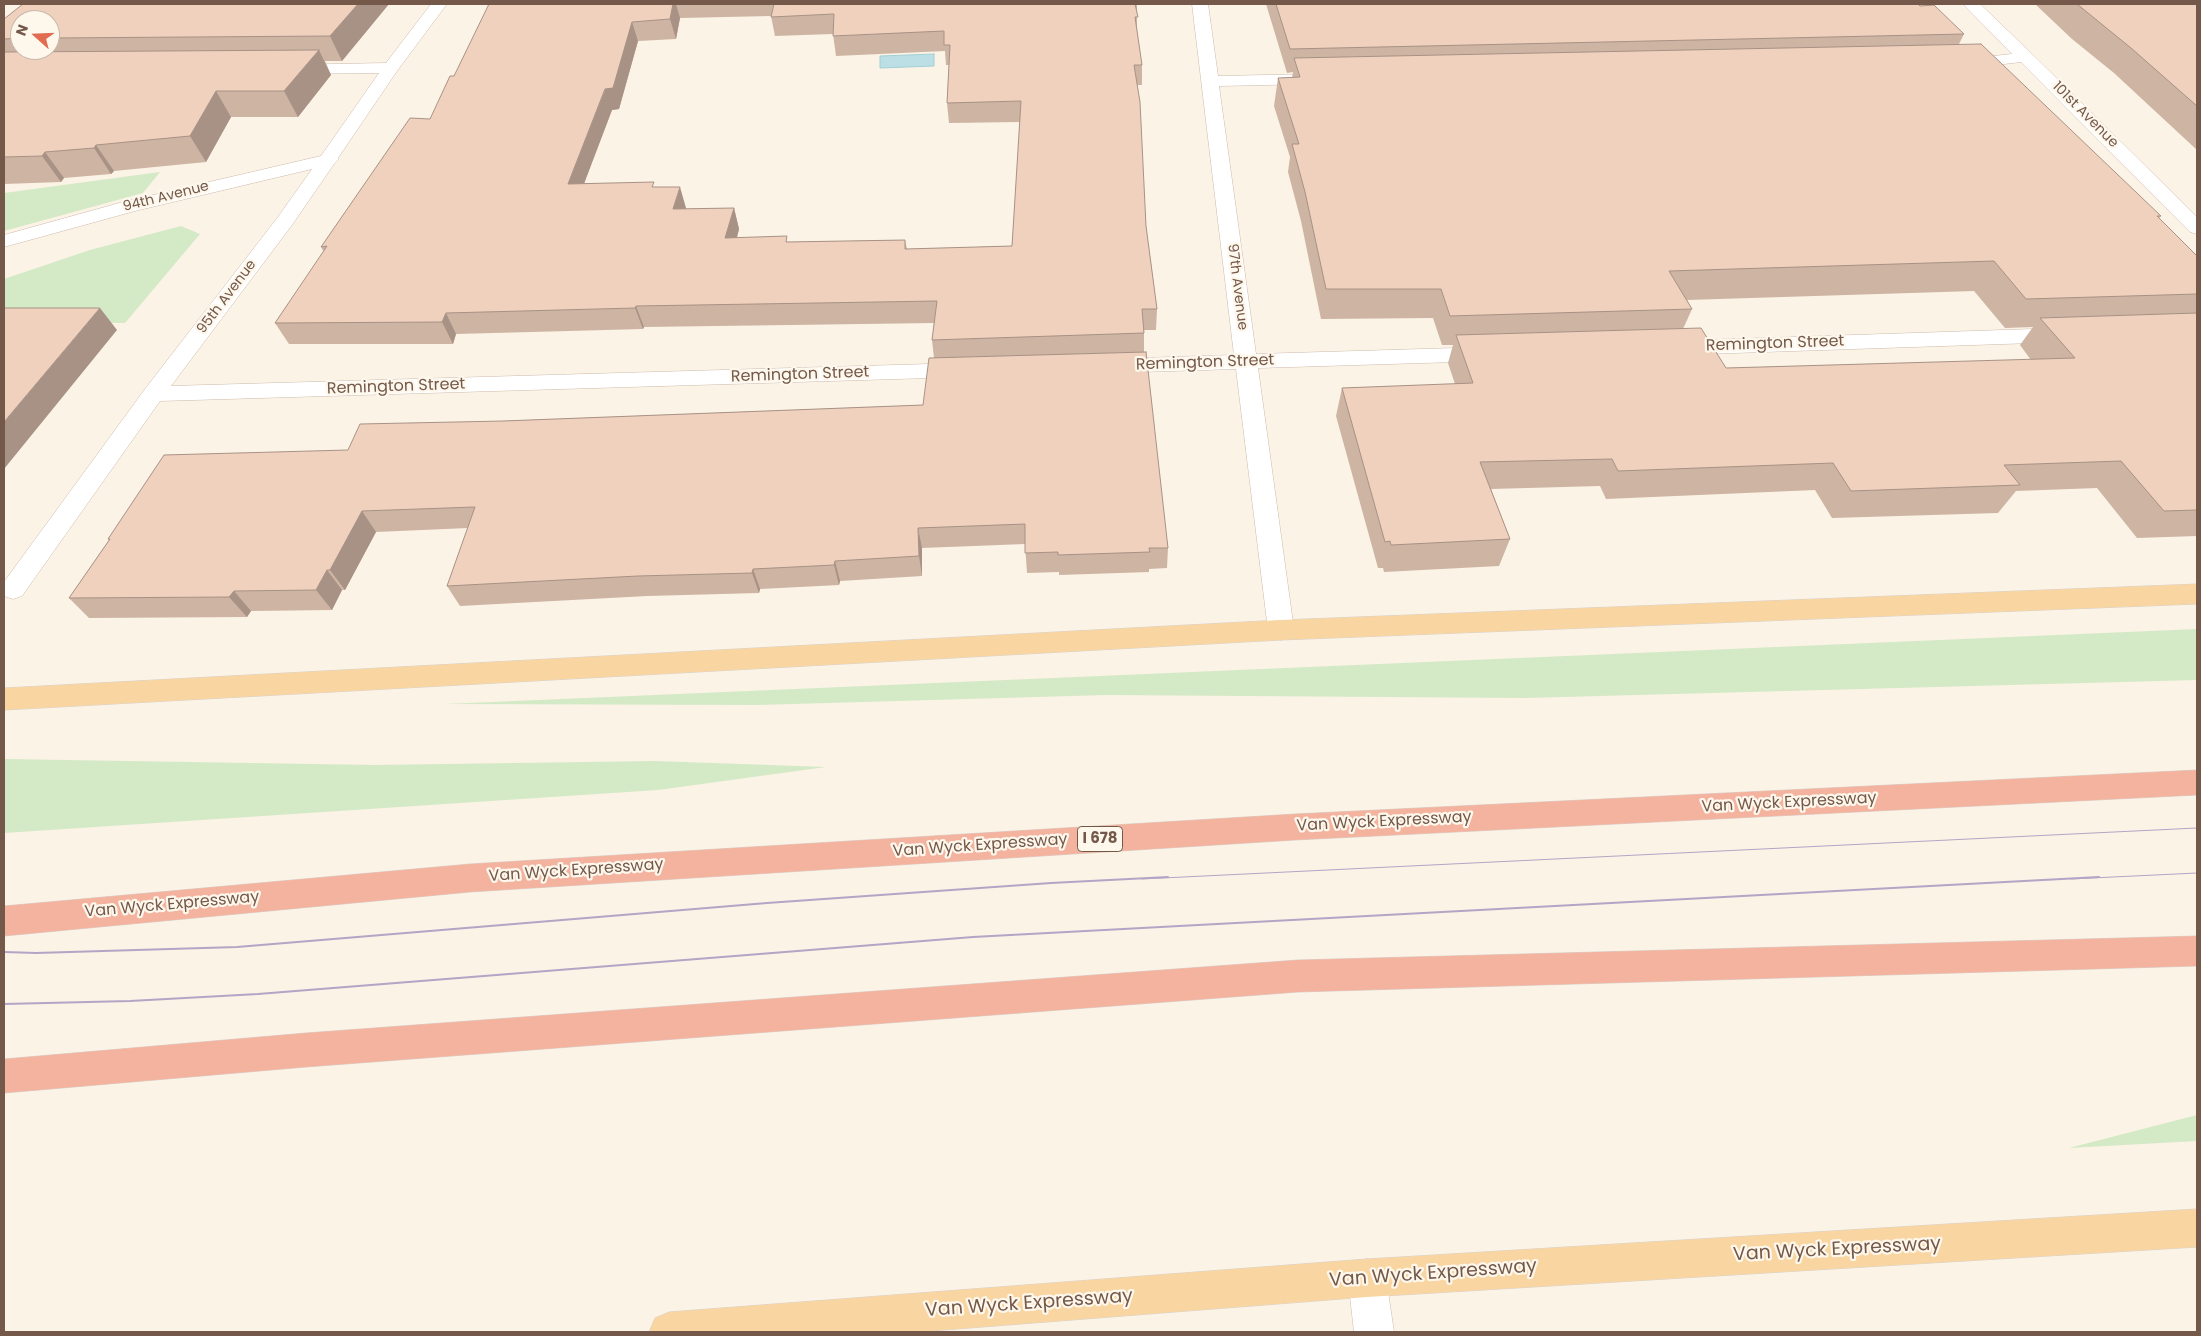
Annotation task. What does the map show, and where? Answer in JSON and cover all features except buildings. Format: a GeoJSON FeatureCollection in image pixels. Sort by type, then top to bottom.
{"type":"FeatureCollection","features":[{"type":"Feature","properties":{"kind":"highway","name":"Van Wyck Expressway"},"geometry":{"type":"LineString","coordinates":[[4,921],[480,877],[1285,827],[2197,782]]}},
{"type":"Feature","properties":{"kind":"highway"},"geometry":{"type":"LineString","coordinates":[[4,1076],[306,1050],[1298,976],[2197,951]]}},
{"type":"Feature","properties":{"kind":"main road"},"geometry":{"type":"LineString","coordinates":[[4,699],[1280,630],[2197,594]]}},
{"type":"Feature","properties":{"kind":"main road","name":"Van Wyck Expressway"},"geometry":{"type":"LineString","coordinates":[[669,1332],[1367,1278],[2197,1228]]}},
{"type":"Feature","properties":{"kind":"street","name":"95th Avenue"},"geometry":{"type":"LineString","coordinates":[[13,588],[153,394],[285,221],[391,68],[439,4]]}},
{"type":"Feature","properties":{"kind":"street","name":"97th Avenue"},"geometry":{"type":"LineString","coordinates":[[1200,4],[1280,630]]}},
{"type":"Feature","properties":{"kind":"street","name":"101st Avenue"},"geometry":{"type":"LineString","coordinates":[[1971,4],[2197,228]]}},
{"type":"Feature","properties":{"kind":"street"},"geometry":{"type":"LineString","coordinates":[[1945,65],[1975,64],[2025,57]]}},
{"type":"Feature","properties":{"kind":"street"},"geometry":{"type":"LineString","coordinates":[[270,69],[391,68]]}},
{"type":"Feature","properties":{"kind":"street"},"geometry":{"type":"LineString","coordinates":[[1210,81],[1326,78]]}},
{"type":"Feature","properties":{"kind":"street","name":"94th Avenue"},"geometry":{"type":"LineString","coordinates":[[4,241],[130,206],[330,158]]}},
{"type":"Feature","properties":{"kind":"street","name":"Remington Street"},"geometry":{"type":"LineString","coordinates":[[1652,348],[2088,334]]}},
{"type":"Feature","properties":{"kind":"street","name":"Remington Street"},"geometry":{"type":"LineString","coordinates":[[1092,366],[1513,353]]}},
{"type":"Feature","properties":{"kind":"street","name":"Remington Street"},"geometry":{"type":"LineString","coordinates":[[153,394],[983,369]]}},
{"type":"Feature","properties":{"kind":"street"},"geometry":{"type":"LineString","coordinates":[[1367,1278],[1374,1332]]}},
{"type":"Feature","properties":{"kind":"green space"},"geometry":{"type":"Polygon","coordinates":[[[160,172],[143,193],[4,231],[4,193],[160,172]]]}},
{"type":"Feature","properties":{"kind":"green space"},"geometry":{"type":"Polygon","coordinates":[[[181,226],[200,234],[125,323],[4,322],[4,279],[90,250],[181,226]]]}},
{"type":"Feature","properties":{"kind":"green space"},"geometry":{"type":"Polygon","coordinates":[[[2197,629],[2197,680],[1525,698],[1106,695],[758,705],[445,704],[2197,629]]]}},
{"type":"Feature","properties":{"kind":"green space"},"geometry":{"type":"Polygon","coordinates":[[[4,759],[375,765],[655,761],[826,767],[658,790],[4,833],[4,759]]]}},
{"type":"Feature","properties":{"kind":"green space"},"geometry":{"type":"Polygon","coordinates":[[[2197,1115],[2197,1141],[2069,1148],[2197,1115]]]}},
{"type":"Feature","properties":{"kind":"water"},"geometry":{"type":"Polygon","coordinates":[[[934,54],[934,66],[880,68],[880,56],[934,54]]]}},
{"type":"Feature","properties":{"kind":"tram line"},"geometry":{"type":"LineString","coordinates":[[1142,879],[2197,828]]}},
{"type":"Feature","properties":{"kind":"tram line"},"geometry":{"type":"LineString","coordinates":[[2071,879],[2197,873]]}},
{"type":"Feature","properties":{"kind":"tram line"},"geometry":{"type":"LineString","coordinates":[[4,952],[36,953],[237,947],[767,903],[1051,883],[1168,877]]}},
{"type":"Feature","properties":{"kind":"tram line"},"geometry":{"type":"LineString","coordinates":[[4,1004],[130,1001],[258,994],[973,937],[2099,877]]}}]}
